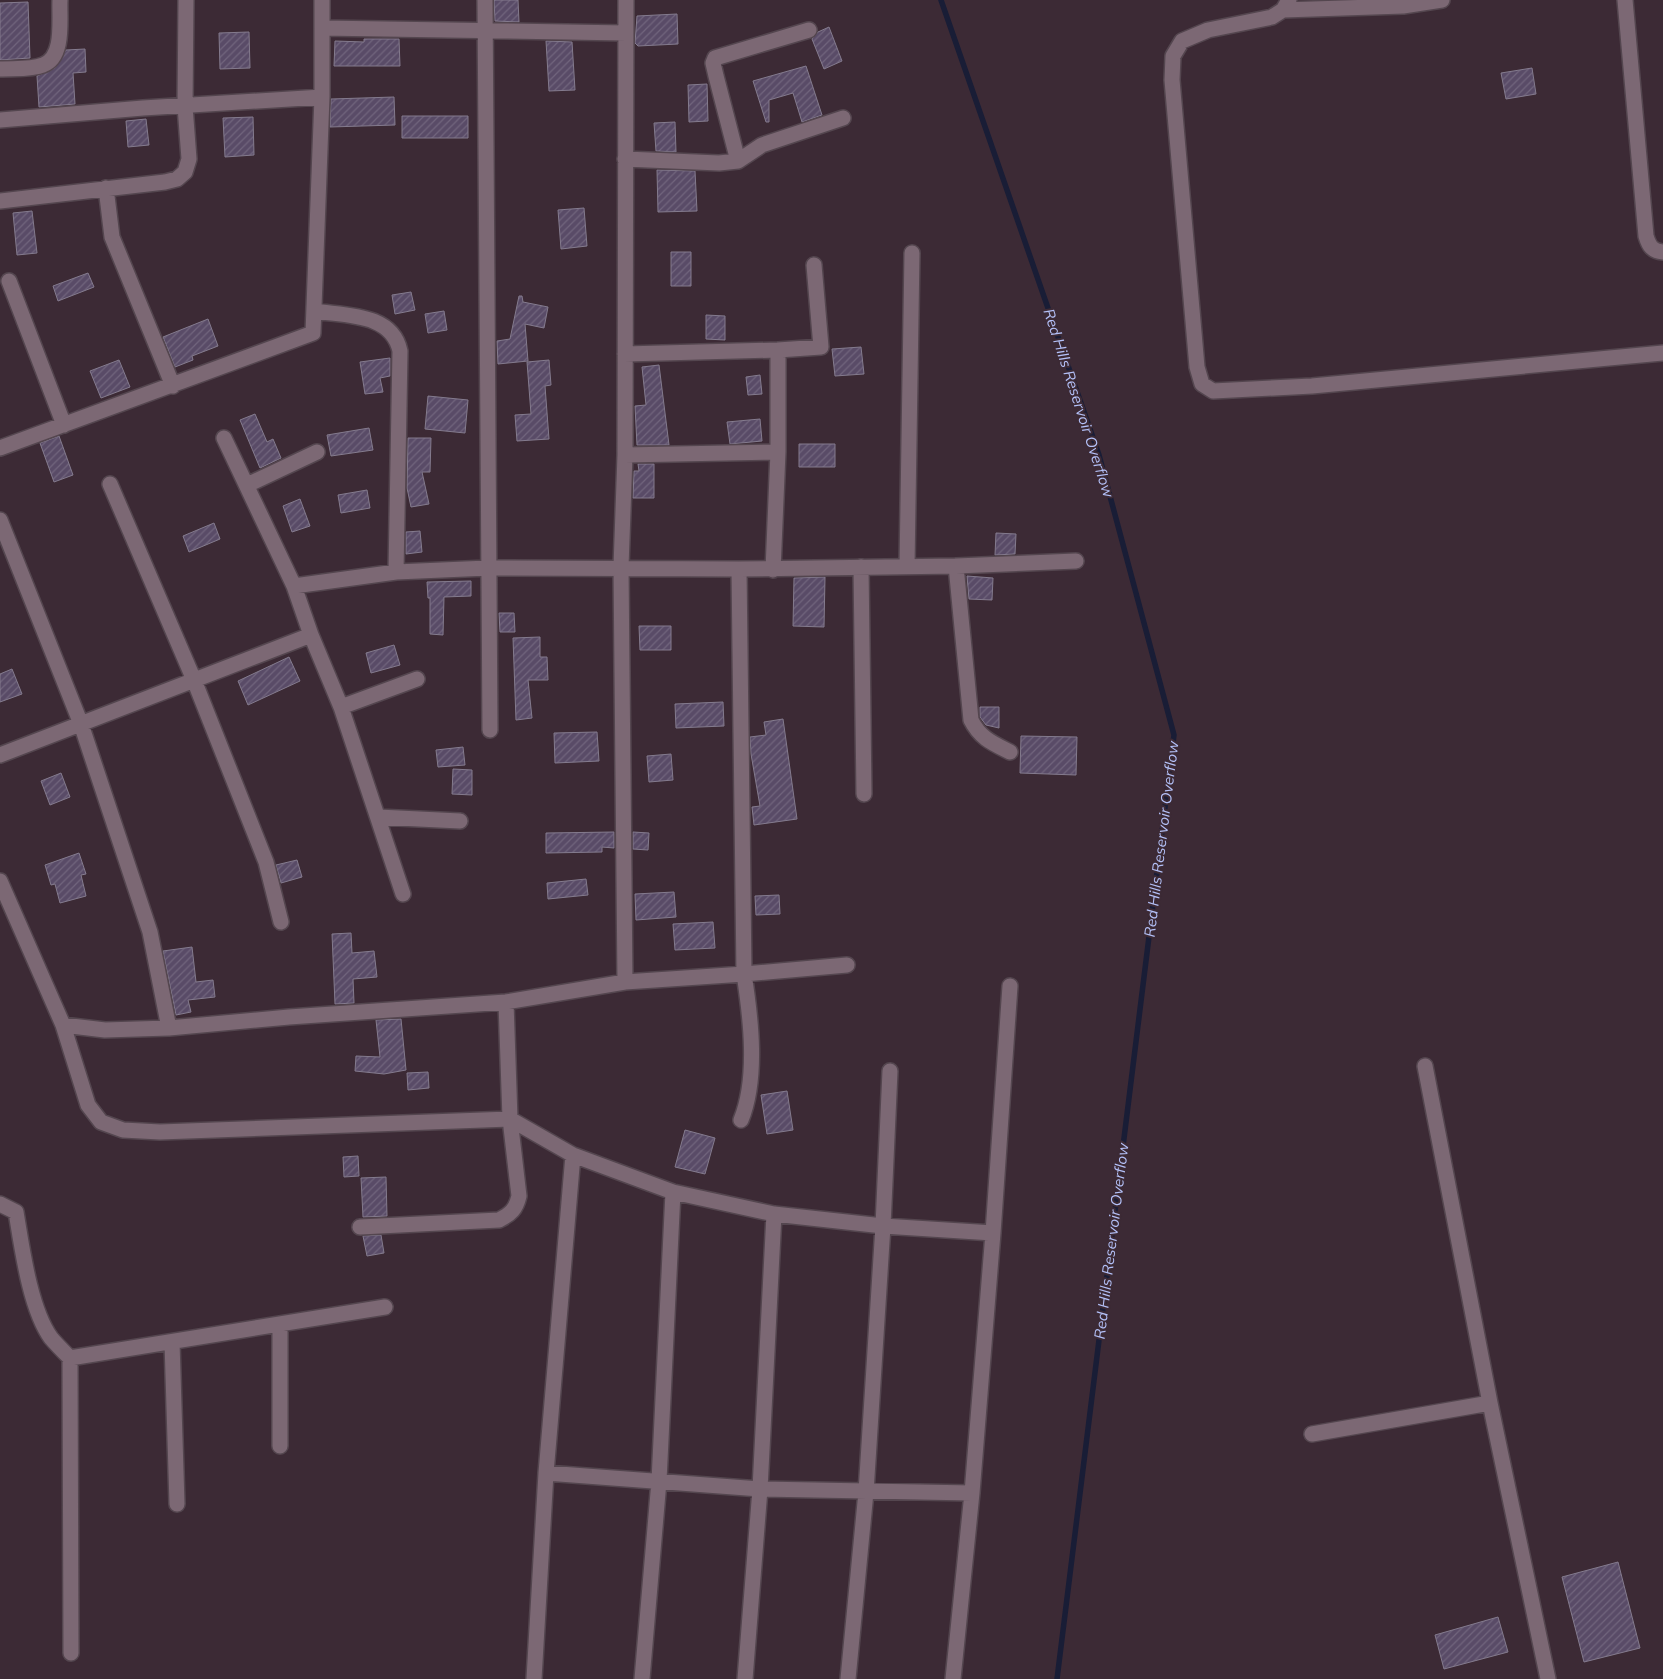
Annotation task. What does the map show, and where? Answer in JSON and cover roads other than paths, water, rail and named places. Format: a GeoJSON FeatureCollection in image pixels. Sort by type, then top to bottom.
{"type":"FeatureCollection","features":[{"type":"Feature","properties":{"kind":"street"},"geometry":{"type":"LineString","coordinates":[[0,69],[37,67],[51,60],[58,45],[60,0]]}},
{"type":"Feature","properties":{"kind":"street"},"geometry":{"type":"LineString","coordinates":[[0,201],[165,182],[177,179],[185,172],[189,159],[185,106],[186,0]]}},
{"type":"Feature","properties":{"kind":"street"},"geometry":{"type":"LineString","coordinates":[[0,448],[313,334],[322,97],[322,0]]}},
{"type":"Feature","properties":{"kind":"street"},"geometry":{"type":"LineString","coordinates":[[485,0],[490,730]]}},
{"type":"Feature","properties":{"kind":"street"},"geometry":{"type":"LineString","coordinates":[[625,982],[621,567],[625,455],[626,0]]}},
{"type":"Feature","properties":{"kind":"street"},"geometry":{"type":"LineString","coordinates":[[1442,0],[1403,3],[1286,5],[1272,17],[1208,30],[1182,41],[1173,56],[1172,80],[1198,366],[1202,384],[1213,391],[1312,386],[1663,353]]}},
{"type":"Feature","properties":{"kind":"street"},"geometry":{"type":"LineString","coordinates":[[1625,0],[1646,236],[1650,247],[1655,251],[1663,252]]}},
{"type":"Feature","properties":{"kind":"street"},"geometry":{"type":"LineString","coordinates":[[322,28],[485,29],[626,33]]}},
{"type":"Feature","properties":{"kind":"street"},"geometry":{"type":"LineString","coordinates":[[738,161],[716,76],[713,62],[715,58],[809,30]]}},
{"type":"Feature","properties":{"kind":"street"},"geometry":{"type":"LineString","coordinates":[[0,120],[322,97]]}},
{"type":"Feature","properties":{"kind":"street"},"geometry":{"type":"LineString","coordinates":[[626,159],[719,163],[738,161],[762,145],[843,118]]}},
{"type":"Feature","properties":{"kind":"street"},"geometry":{"type":"LineString","coordinates":[[106,188],[112,237],[172,386]]}},
{"type":"Feature","properties":{"kind":"street"},"geometry":{"type":"LineString","coordinates":[[907,566],[912,252]]}},
{"type":"Feature","properties":{"kind":"street"},"geometry":{"type":"LineString","coordinates":[[625,354],[821,347],[814,265]]}},
{"type":"Feature","properties":{"kind":"street"},"geometry":{"type":"LineString","coordinates":[[9,281],[64,425]]}},
{"type":"Feature","properties":{"kind":"street"},"geometry":{"type":"LineString","coordinates":[[314,310],[379,322],[391,330],[398,340],[400,350],[396,572]]}},
{"type":"Feature","properties":{"kind":"street"},"geometry":{"type":"LineString","coordinates":[[773,570],[778,452],[778,350]]}},
{"type":"Feature","properties":{"kind":"street"},"geometry":{"type":"LineString","coordinates":[[224,438],[294,586],[311,635],[341,707],[403,894]]}},
{"type":"Feature","properties":{"kind":"street"},"geometry":{"type":"LineString","coordinates":[[246,485],[316,452]]}},
{"type":"Feature","properties":{"kind":"street"},"geometry":{"type":"LineString","coordinates":[[625,455],[778,452]]}},
{"type":"Feature","properties":{"kind":"street"},"geometry":{"type":"LineString","coordinates":[[110,484],[194,680],[266,862],[281,922]]}},
{"type":"Feature","properties":{"kind":"street"},"geometry":{"type":"LineString","coordinates":[[0,520],[81,724],[150,932],[169,1028]]}},
{"type":"Feature","properties":{"kind":"street"},"geometry":{"type":"LineString","coordinates":[[294,586],[396,572],[488,568],[621,567],[773,570],[1076,561]]}},
{"type":"Feature","properties":{"kind":"street"},"geometry":{"type":"LineString","coordinates":[[956,566],[971,720],[977,733],[986,740],[1010,752]]}},
{"type":"Feature","properties":{"kind":"street"},"geometry":{"type":"LineString","coordinates":[[861,568],[864,794]]}},
{"type":"Feature","properties":{"kind":"street"},"geometry":{"type":"LineString","coordinates":[[739,569],[744,974],[749,1008],[751,1045],[749,1101],[741,1120]]}},
{"type":"Feature","properties":{"kind":"street"},"geometry":{"type":"LineString","coordinates":[[0,755],[311,635]]}},
{"type":"Feature","properties":{"kind":"street"},"geometry":{"type":"LineString","coordinates":[[341,707],[417,679]]}},
{"type":"Feature","properties":{"kind":"street"},"geometry":{"type":"LineString","coordinates":[[378,817],[460,822]]}},
{"type":"Feature","properties":{"kind":"street"},"geometry":{"type":"LineString","coordinates":[[0,881],[63,1026],[88,1105],[102,1122],[123,1130],[160,1132],[510,1119],[574,1155],[674,1192],[774,1214],[883,1226],[993,1233]]}},
{"type":"Feature","properties":{"kind":"street"},"geometry":{"type":"LineString","coordinates":[[63,1026],[105,1030],[169,1028],[289,1017],[506,1002],[625,982],[847,965]]}},
{"type":"Feature","properties":{"kind":"street"},"geometry":{"type":"LineString","coordinates":[[953,1679],[972,1493],[993,1233],[1010,986]]}},
{"type":"Feature","properties":{"kind":"street"},"geometry":{"type":"LineString","coordinates":[[360,1227],[499,1220],[509,1215],[516,1208],[518,1196],[510,1119],[506,1002]]}},
{"type":"Feature","properties":{"kind":"street"},"geometry":{"type":"LineString","coordinates":[[1425,1066],[1490,1403],[1548,1679]]}},
{"type":"Feature","properties":{"kind":"street"},"geometry":{"type":"LineString","coordinates":[[848,1679],[866,1492],[883,1226],[890,1071]]}},
{"type":"Feature","properties":{"kind":"street"},"geometry":{"type":"LineString","coordinates":[[534,1679],[546,1473],[574,1155]]}},
{"type":"Feature","properties":{"kind":"street"},"geometry":{"type":"LineString","coordinates":[[642,1679],[659,1481],[674,1192]]}},
{"type":"Feature","properties":{"kind":"street"},"geometry":{"type":"LineString","coordinates":[[0,1204],[16,1212],[24,1259],[37,1307],[50,1337],[70,1358],[71,1653]]}},
{"type":"Feature","properties":{"kind":"street"},"geometry":{"type":"LineString","coordinates":[[745,1679],[760,1489],[774,1214]]}},
{"type":"Feature","properties":{"kind":"street"},"geometry":{"type":"LineString","coordinates":[[70,1358],[385,1308]]}},
{"type":"Feature","properties":{"kind":"street"},"geometry":{"type":"LineString","coordinates":[[280,1324],[280,1446]]}},
{"type":"Feature","properties":{"kind":"street"},"geometry":{"type":"LineString","coordinates":[[172,1342],[177,1504]]}},
{"type":"Feature","properties":{"kind":"street"},"geometry":{"type":"LineString","coordinates":[[1312,1434],[1490,1403]]}},
{"type":"Feature","properties":{"kind":"street"},"geometry":{"type":"LineString","coordinates":[[546,1473],[760,1489],[972,1493]]}},
{"type":"Feature","properties":{"kind":"waterway","name":"Red Hills Reservoir Overflow"},"geometry":{"type":"LineString","coordinates":[[941,0],[1099,455],[1174,735],[1057,1679]]}}]}
